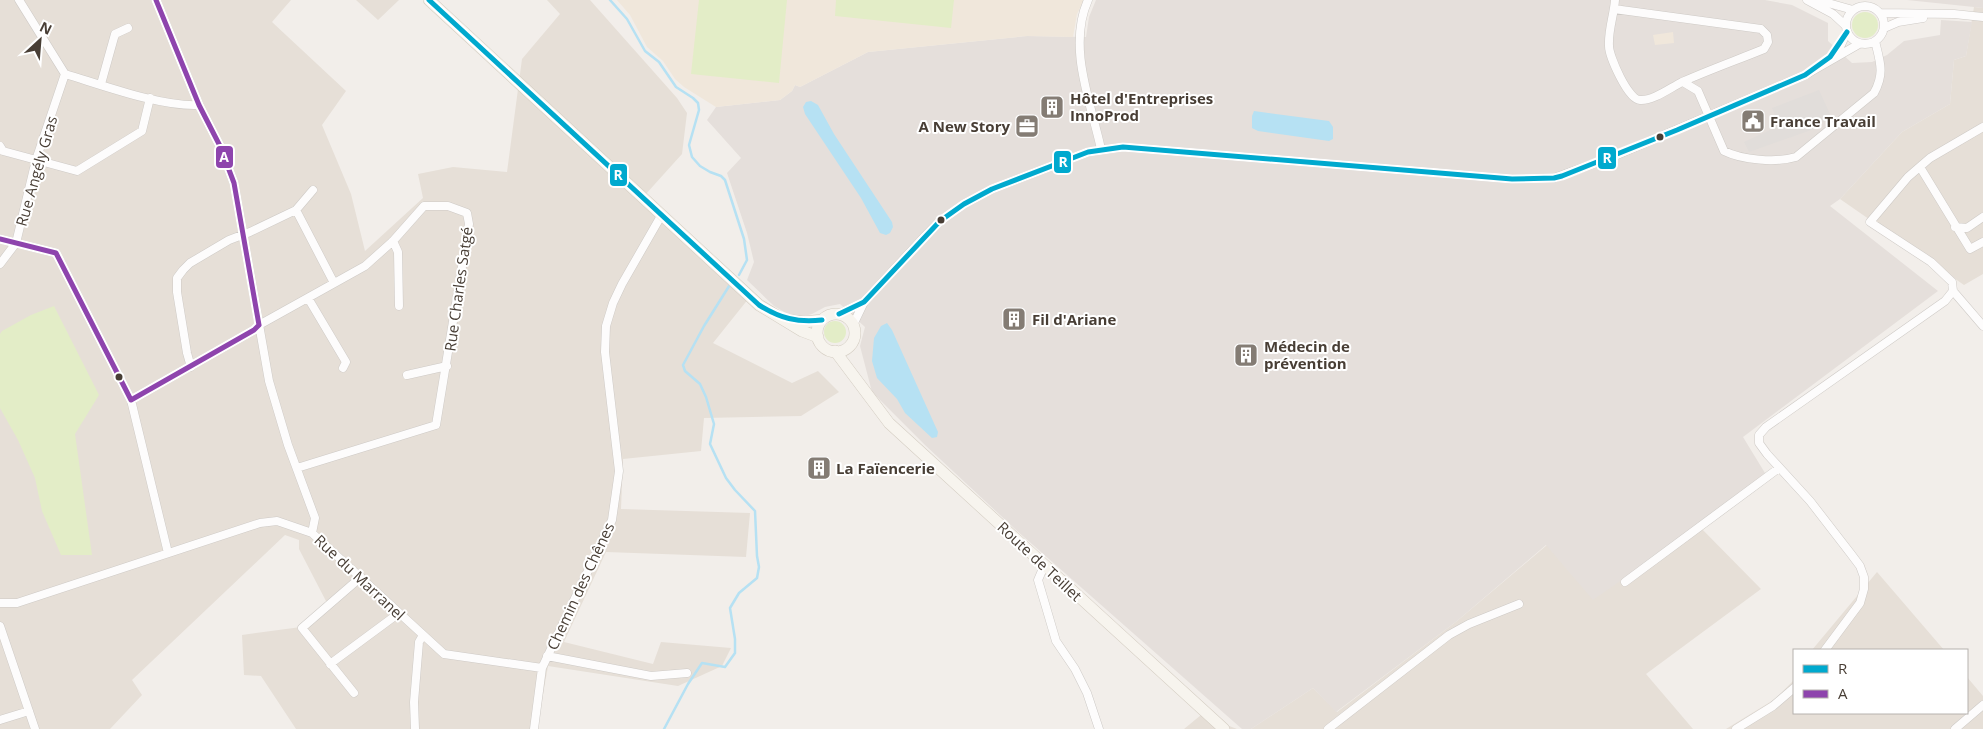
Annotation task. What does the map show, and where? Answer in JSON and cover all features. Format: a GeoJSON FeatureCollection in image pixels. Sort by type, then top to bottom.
{"type":"FeatureCollection","features":[{"type":"Feature","properties":{"kind":"main road"},"geometry":{"type":"LineString","coordinates":[[429,0],[759,305],[802,331],[818,337]]}},
{"type":"Feature","properties":{"kind":"main road"},"geometry":{"type":"LineString","coordinates":[[780,319],[804,322],[822,320],[830,315],[839,314],[845,316],[853,325],[855,335],[850,345],[835,352],[826,348],[818,337],[817,331],[822,320]]}},
{"type":"Feature","properties":{"kind":"main road","name":"Route de Teillet"},"geometry":{"type":"LineString","coordinates":[[850,345],[852,360],[861,388]]}},
{"type":"Feature","properties":{"kind":"main road","name":"Route de Teillet"},"geometry":{"type":"LineString","coordinates":[[835,352],[890,423],[1224,729]]}},
{"type":"Feature","properties":{"kind":"street"},"geometry":{"type":"LineString","coordinates":[[19,0],[65,74],[150,98],[182,105],[199,105]]}},
{"type":"Feature","properties":{"kind":"street"},"geometry":{"type":"LineString","coordinates":[[156,0],[199,105],[220,146],[234,183],[269,381],[288,445],[315,518],[312,532]]}},
{"type":"Feature","properties":{"kind":"street"},"geometry":{"type":"LineString","coordinates":[[1088,0],[1080,28],[1081,59],[1101,149]]}},
{"type":"Feature","properties":{"kind":"street"},"geometry":{"type":"LineString","coordinates":[[1614,9],[1761,29],[1767,34],[1768,42],[1764,49],[1639,101],[1632,98],[1626,90],[1609,48],[1615,0]]}},
{"type":"Feature","properties":{"kind":"street"},"geometry":{"type":"LineString","coordinates":[[1807,0],[1833,14],[1846,29],[1850,37],[1860,44]]}},
{"type":"Feature","properties":{"kind":"street"},"geometry":{"type":"LineString","coordinates":[[853,325],[864,302],[940,221],[964,204],[992,189],[1078,156],[1101,149],[1123,147],[1512,179],[1554,178],[1612,157],[1805,75],[1860,44],[1870,44],[1879,38],[1884,28],[1883,18],[1871,4],[1857,6],[1817,0]]}},
{"type":"Feature","properties":{"kind":"street"},"geometry":{"type":"LineString","coordinates":[[1820,66],[1840,47],[1846,29],[1846,20],[1857,6]]}},
{"type":"Feature","properties":{"kind":"street"},"geometry":{"type":"LineString","coordinates":[[1880,13],[1954,14],[1983,17]]}},
{"type":"Feature","properties":{"kind":"street"},"geometry":{"type":"LineString","coordinates":[[1884,28],[1898,22],[1954,14]]}},
{"type":"Feature","properties":{"kind":"street"},"geometry":{"type":"LineString","coordinates":[[101,84],[115,34],[128,28]]}},
{"type":"Feature","properties":{"kind":"street"},"geometry":{"type":"LineString","coordinates":[[1683,82],[1698,91],[1724,151],[1734,156],[1783,161],[1796,157],[1874,93],[1881,80],[1875,41]]}},
{"type":"Feature","properties":{"kind":"street"},"geometry":{"type":"LineString","coordinates":[[1698,91],[1704,73]]}},
{"type":"Feature","properties":{"kind":"street","name":"Rue Angély Gras"},"geometry":{"type":"LineString","coordinates":[[0,264],[16,243],[36,160],[65,74]]}},
{"type":"Feature","properties":{"kind":"street"},"geometry":{"type":"LineString","coordinates":[[0,146],[3,151],[77,171],[142,131],[150,98]]}},
{"type":"Feature","properties":{"kind":"street"},"geometry":{"type":"LineString","coordinates":[[1983,125],[1930,158],[1908,177],[1870,222],[1931,262],[1952,282],[1953,291],[1983,326]]}},
{"type":"Feature","properties":{"kind":"street"},"geometry":{"type":"LineString","coordinates":[[1920,167],[1970,249],[1983,242]]}},
{"type":"Feature","properties":{"kind":"street"},"geometry":{"type":"LineString","coordinates":[[191,367],[186,353],[177,292],[177,278],[190,263],[229,240],[296,210],[313,190]]}},
{"type":"Feature","properties":{"kind":"street","name":"Rue Charles Satgé"},"geometry":{"type":"LineString","coordinates":[[131,400],[365,266],[392,241],[424,206],[448,206],[467,213],[469,224],[436,425],[297,468]]}},
{"type":"Feature","properties":{"kind":"street"},"geometry":{"type":"LineString","coordinates":[[296,210],[334,284]]}},
{"type":"Feature","properties":{"kind":"street","name":"Chemin des Chênes"},"geometry":{"type":"LineString","coordinates":[[534,729],[542,668],[612,520],[619,471],[605,352],[606,326],[613,303],[622,284],[661,216]]}},
{"type":"Feature","properties":{"kind":"street"},"geometry":{"type":"LineString","coordinates":[[1955,227],[1967,228],[1983,218]]}},
{"type":"Feature","properties":{"kind":"street"},"geometry":{"type":"LineString","coordinates":[[0,238],[56,253],[131,400],[168,553]]}},
{"type":"Feature","properties":{"kind":"street"},"geometry":{"type":"LineString","coordinates":[[392,241],[398,252],[399,306]]}},
{"type":"Feature","properties":{"kind":"street"},"geometry":{"type":"LineString","coordinates":[[1826,649],[1860,603],[1864,589],[1864,577],[1860,566],[1810,501],[1759,443],[1759,435],[1766,427],[1945,301],[1953,291]]}},
{"type":"Feature","properties":{"kind":"street"},"geometry":{"type":"LineString","coordinates":[[308,298],[346,362],[343,368]]}},
{"type":"Feature","properties":{"kind":"street"},"geometry":{"type":"LineString","coordinates":[[839,314],[864,302]]}},
{"type":"Feature","properties":{"kind":"street","name":"Rue Charles Satgé"},"geometry":{"type":"LineString","coordinates":[[407,375],[446,366]]}},
{"type":"Feature","properties":{"kind":"street"},"geometry":{"type":"LineString","coordinates":[[1625,582],[1780,468]]}},
{"type":"Feature","properties":{"kind":"street","name":"Rue du Marranel"},"geometry":{"type":"LineString","coordinates":[[0,604],[17,603],[260,523],[277,521],[312,532],[444,654],[542,668]]}},
{"type":"Feature","properties":{"kind":"street"},"geometry":{"type":"LineString","coordinates":[[1044,566],[1038,580],[1056,641],[1075,669],[1087,693],[1099,729]]}},
{"type":"Feature","properties":{"kind":"street"},"geometry":{"type":"LineString","coordinates":[[354,693],[302,628],[361,577]]}},
{"type":"Feature","properties":{"kind":"street"},"geometry":{"type":"LineString","coordinates":[[1328,729],[1449,635],[1470,624],[1519,604]]}},
{"type":"Feature","properties":{"kind":"street"},"geometry":{"type":"LineString","coordinates":[[330,664],[399,613]]}},
{"type":"Feature","properties":{"kind":"street"},"geometry":{"type":"LineString","coordinates":[[0,627],[35,729]]}},
{"type":"Feature","properties":{"kind":"street"},"geometry":{"type":"LineString","coordinates":[[415,729],[414,702],[419,642],[423,635]]}},
{"type":"Feature","properties":{"kind":"street"},"geometry":{"type":"LineString","coordinates":[[547,656],[651,676],[686,674]]}},
{"type":"Feature","properties":{"kind":"street"},"geometry":{"type":"LineString","coordinates":[[1736,729],[1772,706],[1793,689]]}},
{"type":"Feature","properties":{"kind":"street"},"geometry":{"type":"LineString","coordinates":[[1955,729],[1983,705]]}},
{"type":"Feature","properties":{"kind":"street"},"geometry":{"type":"LineString","coordinates":[[0,720],[29,711]]}},
{"type":"Feature","properties":{"kind":"shaded area"},"geometry":{"type":"Polygon","coordinates":[[[0,0],[291,0],[272,22],[346,91],[322,125],[351,194],[365,251],[423,198],[418,174],[453,167],[507,172],[522,59],[560,14],[547,0],[590,0],[677,98],[687,113],[682,154],[645,195],[753,293],[713,343],[792,383],[818,371],[839,392],[801,416],[704,418],[701,451],[623,459],[621,509],[750,513],[746,557],[606,552],[564,642],[653,664],[661,642],[731,648],[722,666],[678,686],[548,666],[537,729],[296,729],[261,676],[244,675],[242,635],[301,627],[327,603],[299,549],[299,540],[285,535],[132,680],[142,695],[110,729],[0,729],[0,0]]]}},
{"type":"Feature","properties":{"kind":"shaded area"},"geometry":{"type":"Polygon","coordinates":[[[356,0],[399,0],[378,20],[356,0]]]}},
{"type":"Feature","properties":{"kind":"shaded area"},"geometry":{"type":"Polygon","coordinates":[[[617,0],[1084,0],[1077,14],[1073,37],[1027,36],[868,52],[800,87],[795,85],[792,91],[780,100],[716,107],[684,87],[675,79],[663,61],[647,47],[630,15],[617,0]]]}},
{"type":"Feature","properties":{"kind":"shaded area"},"geometry":{"type":"Polygon","coordinates":[[[1096,0],[1765,0],[1792,5],[1828,23],[1828,41],[1852,63],[1872,62],[1887,55],[1904,41],[1940,35],[1941,20],[1972,22],[1966,56],[1954,60],[1950,104],[1902,132],[1840,199],[1830,206],[1938,291],[1743,437],[1765,473],[1699,526],[1593,600],[1546,545],[1457,621],[1336,712],[1313,688],[1251,729],[1242,729],[1015,529],[925,445],[872,392],[860,346],[865,327],[840,304],[825,307],[812,314],[800,317],[786,313],[774,306],[747,280],[754,262],[747,233],[727,173],[741,158],[707,120],[716,107],[780,100],[792,91],[795,85],[800,87],[868,52],[1027,36],[1086,37],[1089,17],[1096,0]]]}},
{"type":"Feature","properties":{"kind":"shaded area"},"geometry":{"type":"Polygon","coordinates":[[[1907,0],[1983,0],[1983,8],[1974,7],[1907,0]]]}},
{"type":"Feature","properties":{"kind":"shaded area"},"geometry":{"type":"Polygon","coordinates":[[[1974,7],[1983,8],[1983,274],[1964,285],[1840,199],[1902,132],[1950,104],[1954,60],[1966,56],[1974,7]]]}},
{"type":"Feature","properties":{"kind":"shaded area"},"geometry":{"type":"Polygon","coordinates":[[[1673,32],[1674,43],[1655,45],[1653,35],[1673,32]]]}},
{"type":"Feature","properties":{"kind":"shaded area"},"geometry":{"type":"Polygon","coordinates":[[[1819,90],[1831,116],[1814,129],[1749,152],[1744,142],[1779,126],[1772,108],[1819,90]]]}},
{"type":"Feature","properties":{"kind":"shaded area"},"geometry":{"type":"Polygon","coordinates":[[[1699,526],[1761,589],[1646,674],[1693,729],[1251,729],[1313,688],[1337,712],[1457,621],[1547,545],[1699,526]]]}},
{"type":"Feature","properties":{"kind":"shaded area"},"geometry":{"type":"Polygon","coordinates":[[[1877,572],[1943,649],[1813,649],[1877,572]]]}},
{"type":"Feature","properties":{"kind":"shaded area"},"geometry":{"type":"Polygon","coordinates":[[[1968,678],[1983,696],[1983,729],[1726,729],[1775,699],[1793,681],[1793,714],[1968,714],[1968,678]]]}},
{"type":"Feature","properties":{"kind":"shaded area"},"geometry":{"type":"Polygon","coordinates":[[[1201,715],[1237,729],[1184,729],[1201,715]]]}},
{"type":"Feature","properties":{"kind":"green space"},"geometry":{"type":"Polygon","coordinates":[[[699,0],[787,0],[779,83],[691,74],[699,0]]]}},
{"type":"Feature","properties":{"kind":"green space"},"geometry":{"type":"Polygon","coordinates":[[[836,0],[954,0],[951,28],[835,16],[836,0]]]}},
{"type":"Feature","properties":{"kind":"green space"},"geometry":{"type":"Polygon","coordinates":[[[1865,12],[1874,16],[1878,25],[1874,34],[1865,38],[1856,34],[1852,25],[1856,16],[1865,12]]]}},
{"type":"Feature","properties":{"kind":"green space"},"geometry":{"type":"Polygon","coordinates":[[[54,306],[99,395],[75,434],[92,555],[61,555],[42,511],[35,478],[18,440],[0,408],[0,334],[2,331],[31,315],[54,306]]]}},
{"type":"Feature","properties":{"kind":"green space"},"geometry":{"type":"Polygon","coordinates":[[[835,321],[843,324],[846,332],[843,340],[835,343],[827,340],[824,332],[827,324],[835,321]]]}},
{"type":"Feature","properties":{"kind":"water"},"geometry":{"type":"Polygon","coordinates":[[[811,101],[818,105],[834,134],[892,222],[893,227],[890,233],[886,235],[880,233],[861,198],[805,114],[803,107],[806,102],[811,101]]]}},
{"type":"Feature","properties":{"kind":"water"},"geometry":{"type":"Polygon","coordinates":[[[1254,111],[1329,121],[1333,127],[1333,139],[1329,141],[1258,131],[1252,128],[1254,111]]]}},
{"type":"Feature","properties":{"kind":"water"},"geometry":{"type":"Polygon","coordinates":[[[887,323],[892,330],[938,432],[937,437],[932,438],[905,413],[897,399],[877,378],[872,361],[874,338],[881,326],[887,323]]]}},
{"type":"Feature","properties":{"kind":"waterway"},"geometry":{"type":"LineString","coordinates":[[610,0],[627,19],[645,51],[659,62],[676,87],[698,103],[699,110],[689,145],[692,157],[700,166],[721,176],[725,180],[744,239],[747,260],[739,275]]}},
{"type":"Feature","properties":{"kind":"waterway"},"geometry":{"type":"LineString","coordinates":[[664,729],[688,684],[702,663],[725,667],[735,653],[735,639],[730,608],[739,593],[757,578],[759,567],[755,511],[726,478],[710,444],[714,424],[706,397],[700,384],[685,371],[683,365],[704,326],[731,283]]}},
{"type":"Feature","properties":{"kind":"transit line","name":"A"},"geometry":{"type":"LineString","coordinates":[[156,0],[199,105],[220,146],[234,183],[259,325]]}},
{"type":"Feature","properties":{"kind":"transit line","name":"R"},"geometry":{"type":"LineString","coordinates":[[429,0],[759,305],[774,313],[797,320],[822,320]]}},
{"type":"Feature","properties":{"kind":"transit line","name":"R"},"geometry":{"type":"LineString","coordinates":[[839,314],[864,302],[940,221],[964,204],[992,189],[1088,152],[1123,147],[1512,179],[1554,178],[1677,130],[1805,75],[1830,57],[1847,32]]}},
{"type":"Feature","properties":{"kind":"transit line","name":"A"},"geometry":{"type":"LineString","coordinates":[[0,239],[56,253],[131,400]]}},
{"type":"Feature","properties":{"kind":"transit line","name":"A"},"geometry":{"type":"LineString","coordinates":[[131,400],[254,330],[259,325]]}},
{"type":"Feature","properties":{"kind":"place","name":"Hôtel d'Entreprises InnoProd"},"geometry":{"type":"Point","coordinates":[1052,107]}},
{"type":"Feature","properties":{"kind":"place","name":"France Travail"},"geometry":{"type":"Point","coordinates":[1753,121]}},
{"type":"Feature","properties":{"kind":"place","name":"A New Story"},"geometry":{"type":"Point","coordinates":[1027,126]}},
{"type":"Feature","properties":{"kind":"place","name":"Fil d'Ariane"},"geometry":{"type":"Point","coordinates":[1014,319]}},
{"type":"Feature","properties":{"kind":"place","name":"Médecin de prévention"},"geometry":{"type":"Point","coordinates":[1246,355]}},
{"type":"Feature","properties":{"kind":"place","name":"La Faïencerie"},"geometry":{"type":"Point","coordinates":[819,468]}}]}
